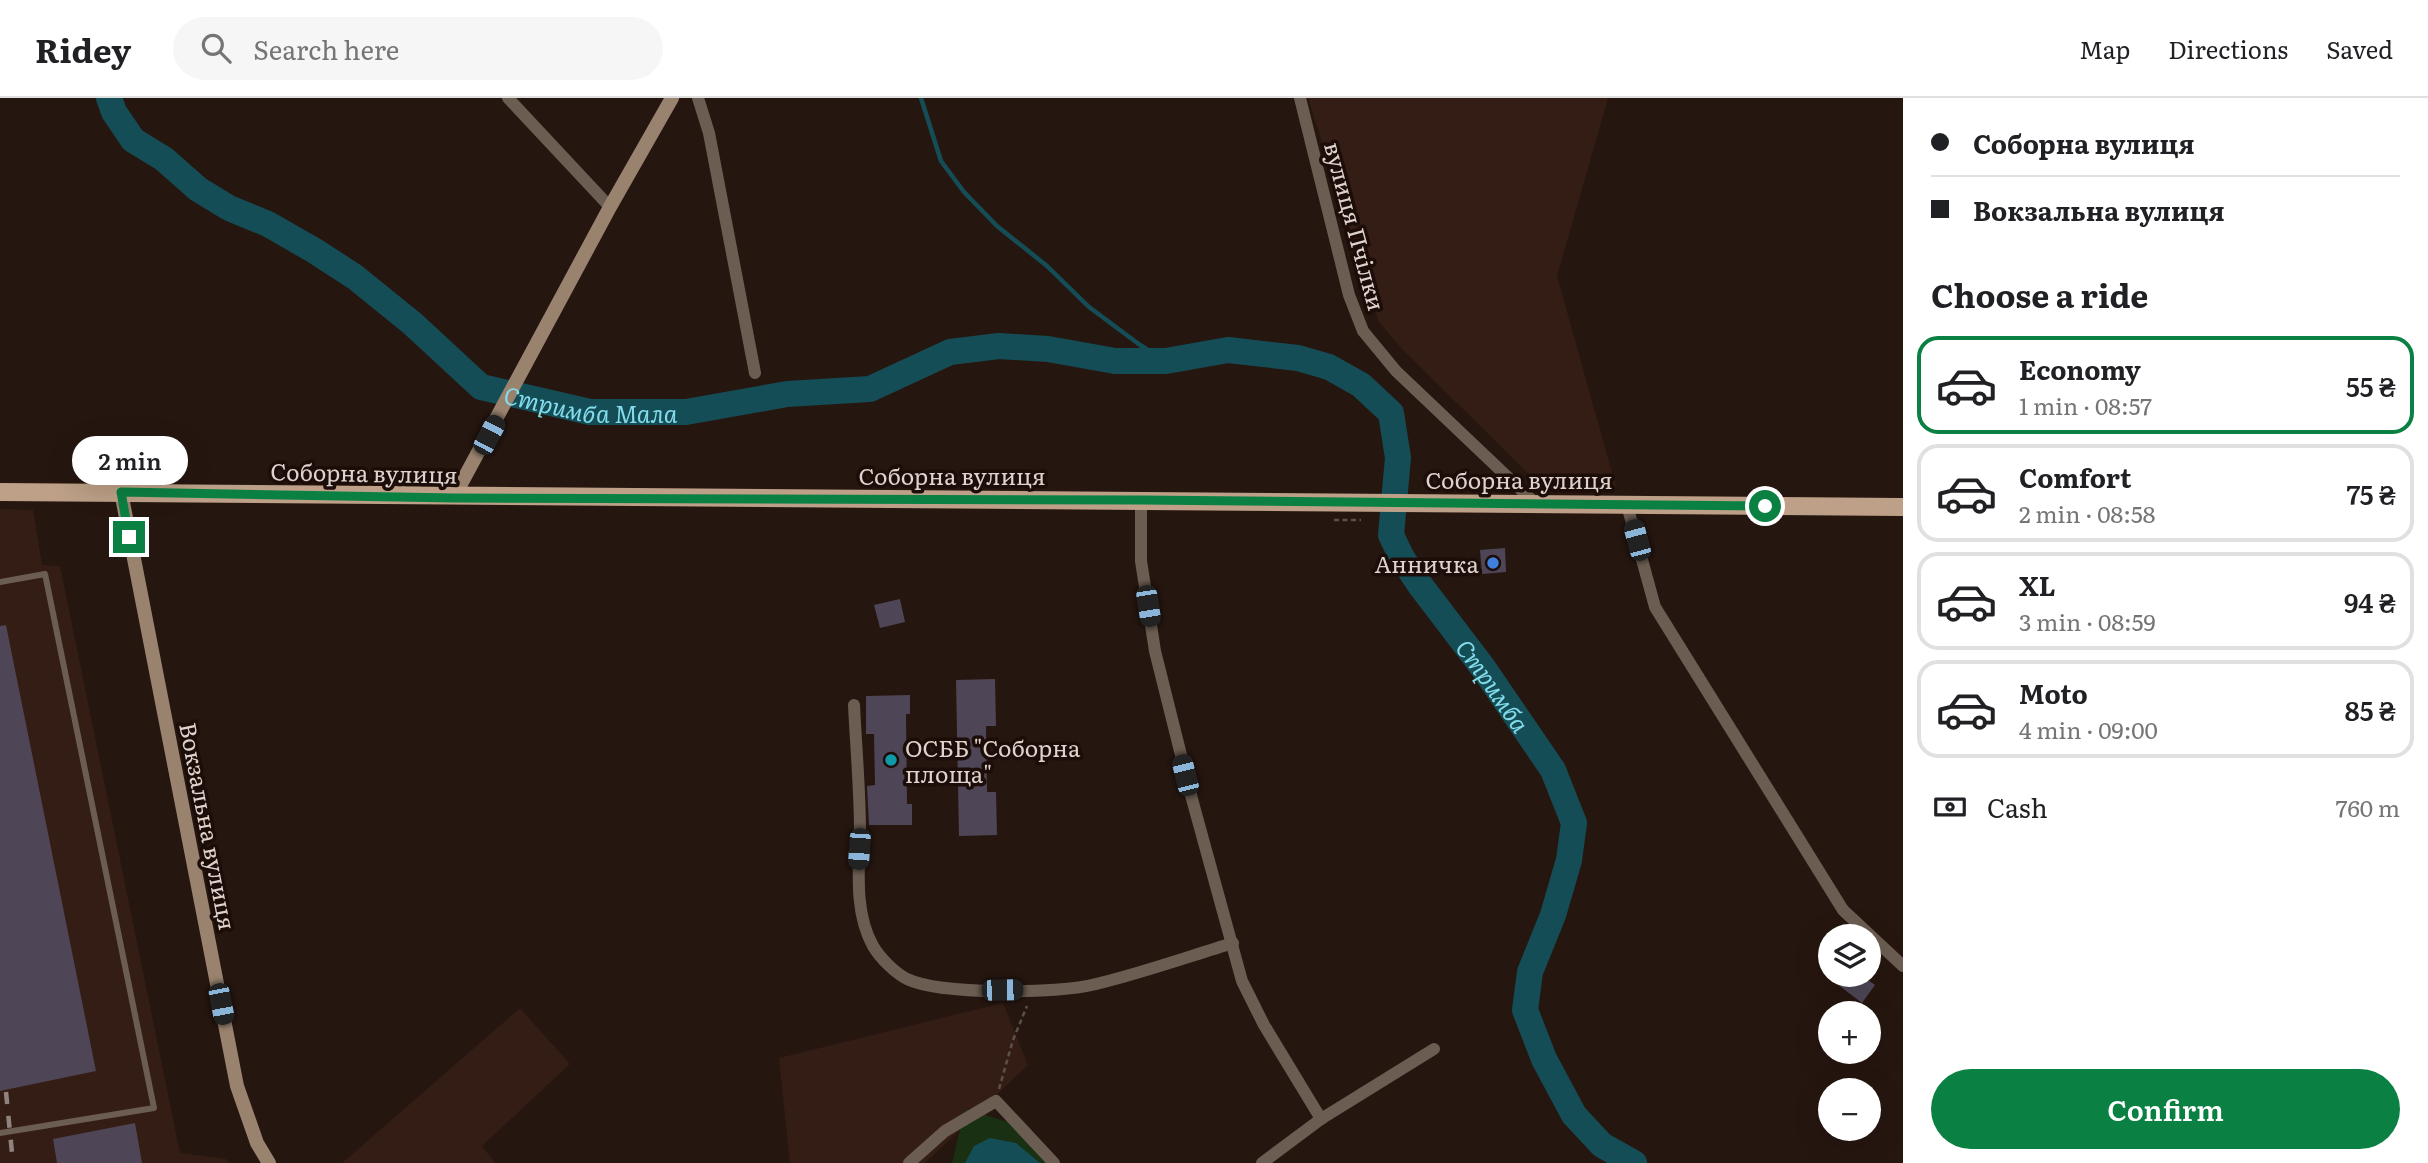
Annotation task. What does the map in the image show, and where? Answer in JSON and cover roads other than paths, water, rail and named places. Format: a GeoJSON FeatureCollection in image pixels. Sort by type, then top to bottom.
{"type":"FeatureCollection","features":[{"type":"Feature","properties":{"kind":"main road"},"geometry":{"type":"LineString","coordinates":[[454,498],[610,207],[672,98]]}},
{"type":"Feature","properties":{"kind":"main road","name":"Соборна вулиця"},"geometry":{"type":"LineString","coordinates":[[0,492],[454,498],[1141,500],[1903,507]]}},
{"type":"Feature","properties":{"kind":"main road","name":"Вокзальна вулиця"},"geometry":{"type":"LineString","coordinates":[[121,492],[237,1086],[257,1143],[269,1163]]}},
{"type":"Feature","properties":{"kind":"street"},"geometry":{"type":"LineString","coordinates":[[508,98],[610,207]]}},
{"type":"Feature","properties":{"kind":"street"},"geometry":{"type":"LineString","coordinates":[[698,98],[709,133],[755,373]]}},
{"type":"Feature","properties":{"kind":"street","name":"вулиця Пчілки"},"geometry":{"type":"LineString","coordinates":[[1300,98],[1349,295],[1363,331],[1396,371],[1536,504]]}},
{"type":"Feature","properties":{"kind":"street"},"geometry":{"type":"LineString","coordinates":[[1141,500],[1140,561],[1155,650],[1242,981],[1264,1025],[1321,1119]]}},
{"type":"Feature","properties":{"kind":"street"},"geometry":{"type":"LineString","coordinates":[[1628,505],[1656,607],[1843,910],[1903,966]]}},
{"type":"Feature","properties":{"kind":"street"},"geometry":{"type":"LineString","coordinates":[[854,705],[860,831],[857,867],[862,914],[873,946],[886,962],[904,977],[955,990],[1066,989],[1094,985],[1233,943]]}},
{"type":"Feature","properties":{"kind":"street"},"geometry":{"type":"LineString","coordinates":[[1262,1163],[1321,1119],[1434,1049]]}},
{"type":"Feature","properties":{"kind":"street"},"geometry":{"type":"LineString","coordinates":[[909,1163],[945,1131],[996,1101],[1054,1163]]}},
{"type":"Feature","properties":{"kind":"lane"},"geometry":{"type":"LineString","coordinates":[[0,582],[45,574],[154,1108],[0,1133]]}},
{"type":"Feature","properties":{"kind":"water"},"geometry":{"type":"Polygon","coordinates":[[[990,1138],[1016,1143],[1040,1163],[965,1163],[974,1146],[990,1138]]]}},
{"type":"Feature","properties":{"kind":"waterway","name":"Стримба Мала"},"geometry":{"type":"LineString","coordinates":[[109,98],[114,112],[133,140],[164,159],[198,189],[229,208],[268,224],[355,277],[413,324],[481,387],[590,412],[686,412],[787,394],[870,389],[950,352],[999,346],[1048,349],[1115,361],[1166,361],[1228,350],[1298,358],[1329,367],[1361,385],[1391,413],[1398,458],[1391,535],[1402,558],[1484,669],[1553,770],[1574,823],[1569,860],[1553,915],[1530,972],[1525,1010],[1544,1059],[1574,1115],[1602,1145],[1634,1163]]}},
{"type":"Feature","properties":{"kind":"waterway"},"geometry":{"type":"LineString","coordinates":[[921,98],[941,161],[964,192],[997,226],[1047,266],[1089,307],[1166,361]]}},
{"type":"Feature","properties":{"kind":"railway"},"geometry":{"type":"LineString","coordinates":[[6,1092],[13,1163]]}},
{"type":"Feature","properties":{"kind":"place","name":"Анничка"},"geometry":{"type":"Point","coordinates":[1493,563]}},
{"type":"Feature","properties":{"kind":"place","name":"ОСББ \"Соборна площа\""},"geometry":{"type":"Point","coordinates":[891,760]}},
{"type":"Feature","properties":{"kind":"water label","name":"Стримба"},"geometry":{"type":"Point","coordinates":[1493,686]}}]}
